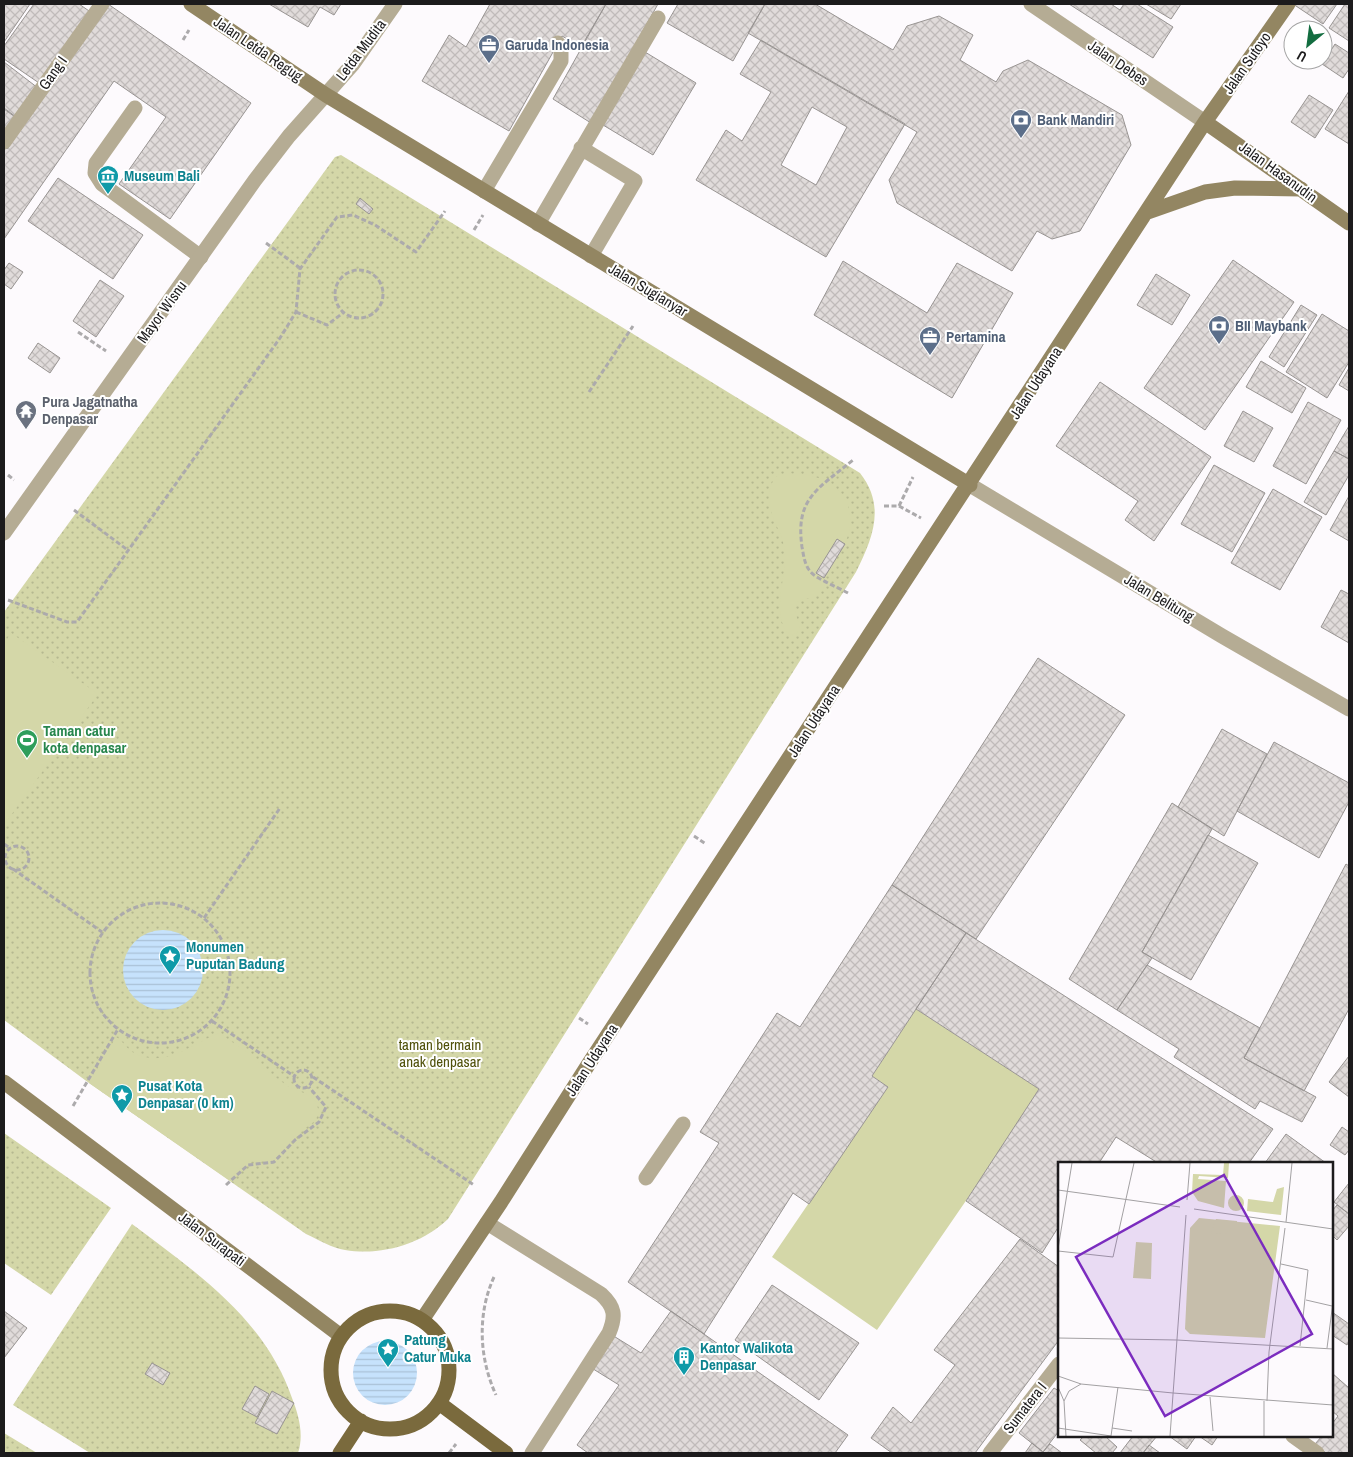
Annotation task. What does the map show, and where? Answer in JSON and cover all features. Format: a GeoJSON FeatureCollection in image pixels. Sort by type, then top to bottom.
{"type":"FeatureCollection","features":[{"type":"Feature","properties":{"kind":"main road","name":"Jalan Letda Regug"},"geometry":{"type":"LineString","coordinates":[[191,4],[326,95]]}},
{"type":"Feature","properties":{"kind":"main road","name":"Jalan Sutoyo"},"geometry":{"type":"LineString","coordinates":[[1206,122],[1288,4]]}},
{"type":"Feature","properties":{"kind":"main road","name":"Jalan Sugianyar"},"geometry":{"type":"LineString","coordinates":[[326,95],[970,485]]}},
{"type":"Feature","properties":{"kind":"main road","name":"Jalan Hasanudin"},"geometry":{"type":"LineString","coordinates":[[1206,122],[1349,224]]}},
{"type":"Feature","properties":{"kind":"main road","name":"Jalan Udayana"},"geometry":{"type":"LineString","coordinates":[[422,1320],[1206,122]]}},
{"type":"Feature","properties":{"kind":"main road"},"geometry":{"type":"LineString","coordinates":[[1148,212],[1205,192],[1235,188],[1301,188]]}},
{"type":"Feature","properties":{"kind":"main road","name":"Jalan Surapati"},"geometry":{"type":"LineString","coordinates":[[4,1082],[341,1336]]}},
{"type":"Feature","properties":{"kind":"main road"},"geometry":{"type":"LineString","coordinates":[[387,1311],[405,1313],[422,1320],[436,1332],[445,1348],[449,1367],[447,1386],[439,1403],[427,1416],[412,1424],[395,1428],[378,1428],[362,1421],[346,1409],[335,1392],[331,1373],[333,1353],[341,1336],[354,1323],[370,1314],[387,1311]]}},
{"type":"Feature","properties":{"kind":"main road"},"geometry":{"type":"LineString","coordinates":[[439,1403],[506,1453]]}},
{"type":"Feature","properties":{"kind":"main road"},"geometry":{"type":"LineString","coordinates":[[340,1453],[362,1421]]}},
{"type":"Feature","properties":{"kind":"street","name":"Gang I"},"geometry":{"type":"LineString","coordinates":[[4,142],[102,4]]}},
{"type":"Feature","properties":{"kind":"street","name":"Letda Mudita"},"geometry":{"type":"LineString","coordinates":[[326,95],[353,64],[395,4]]}},
{"type":"Feature","properties":{"kind":"street","name":"Jalan Debes"},"geometry":{"type":"LineString","coordinates":[[1030,4],[1206,122]]}},
{"type":"Feature","properties":{"kind":"street"},"geometry":{"type":"LineString","coordinates":[[538,224],[658,18]]}},
{"type":"Feature","properties":{"kind":"street"},"geometry":{"type":"LineString","coordinates":[[484,191],[561,61],[561,49],[558,42]]}},
{"type":"Feature","properties":{"kind":"street","name":"Mayor Wisnu"},"geometry":{"type":"LineString","coordinates":[[4,533],[284,143],[326,95]]}},
{"type":"Feature","properties":{"kind":"street"},"geometry":{"type":"LineString","coordinates":[[135,108],[96,163],[95,173],[102,184],[201,257]]}},
{"type":"Feature","properties":{"kind":"street"},"geometry":{"type":"LineString","coordinates":[[581,148],[635,181],[591,256]]}},
{"type":"Feature","properties":{"kind":"street","name":"Jalan Belitung"},"geometry":{"type":"LineString","coordinates":[[970,485],[1214,631],[1349,709]]}},
{"type":"Feature","properties":{"kind":"street"},"geometry":{"type":"LineString","coordinates":[[646,1178],[682,1124]]}},
{"type":"Feature","properties":{"kind":"street"},"geometry":{"type":"LineString","coordinates":[[487,1223],[601,1294],[614,1311],[614,1321],[609,1333],[532,1453]]}},
{"type":"Feature","properties":{"kind":"street","name":"Sumatera I"},"geometry":{"type":"LineString","coordinates":[[990,1453],[1058,1365]]}},
{"type":"Feature","properties":{"kind":"street"},"geometry":{"type":"LineString","coordinates":[[1295,1437],[1317,1453]]}},
{"type":"Feature","properties":{"kind":"path"},"geometry":{"type":"LineString","coordinates":[[8,600],[67,622],[77,622],[280,338],[296,312],[300,269],[337,217],[353,215],[368,221],[416,252],[445,211]]}},
{"type":"Feature","properties":{"kind":"path"},"geometry":{"type":"LineString","coordinates":[[266,243],[300,269]]}},
{"type":"Feature","properties":{"kind":"path"},"geometry":{"type":"LineString","coordinates":[[363,271],[374,276],[382,286],[383,299],[378,310],[367,317],[355,318],[344,313],[336,303],[335,290],[340,279],[351,272],[363,271]]}},
{"type":"Feature","properties":{"kind":"path"},"geometry":{"type":"LineString","coordinates":[[296,312],[328,325],[344,313]]}},
{"type":"Feature","properties":{"kind":"path"},"geometry":{"type":"LineString","coordinates":[[589,392],[633,326]]}},
{"type":"Feature","properties":{"kind":"path"},"geometry":{"type":"LineString","coordinates":[[78,332],[125,363]]}},
{"type":"Feature","properties":{"kind":"path"},"geometry":{"type":"LineString","coordinates":[[899,506],[923,456]]}},
{"type":"Feature","properties":{"kind":"path"},"geometry":{"type":"LineString","coordinates":[[848,593],[813,574],[805,565],[800,527],[802,511],[808,499],[853,460]]}},
{"type":"Feature","properties":{"kind":"path"},"geometry":{"type":"LineString","coordinates":[[884,506],[899,506],[941,529]]}},
{"type":"Feature","properties":{"kind":"path"},"geometry":{"type":"LineString","coordinates":[[74,510],[129,551]]}},
{"type":"Feature","properties":{"kind":"path"},"geometry":{"type":"LineString","coordinates":[[204,918],[280,808]]}},
{"type":"Feature","properties":{"kind":"path"},"geometry":{"type":"LineString","coordinates":[[4,844],[10,848],[21,846],[28,853],[27,864],[24,868],[14,869]]}},
{"type":"Feature","properties":{"kind":"path"},"geometry":{"type":"LineString","coordinates":[[10,848],[5,857],[9,867],[102,932]]}},
{"type":"Feature","properties":{"kind":"path"},"geometry":{"type":"LineString","coordinates":[[158,902],[190,909],[216,929],[224,944],[230,967],[228,992],[222,1007],[212,1020],[188,1037],[167,1042],[145,1041],[118,1029],[105,1016],[96,1001],[90,984],[90,966],[94,948],[102,932],[126,910],[142,905],[158,902]]}},
{"type":"Feature","properties":{"kind":"path"},"geometry":{"type":"LineString","coordinates":[[212,1020],[294,1076],[296,1085],[305,1089],[309,1087]]}},
{"type":"Feature","properties":{"kind":"path"},"geometry":{"type":"LineString","coordinates":[[61,1126],[118,1029]]}},
{"type":"Feature","properties":{"kind":"path"},"geometry":{"type":"LineString","coordinates":[[294,1076],[302,1070],[311,1073],[313,1077],[474,1185]]}},
{"type":"Feature","properties":{"kind":"path"},"geometry":{"type":"LineString","coordinates":[[309,1087],[313,1077]]}},
{"type":"Feature","properties":{"kind":"path"},"geometry":{"type":"LineString","coordinates":[[226,1185],[248,1165],[274,1162],[295,1140],[319,1122],[326,1107],[309,1087]]}},
{"type":"Feature","properties":{"kind":"path"},"geometry":{"type":"LineString","coordinates":[[494,1277],[484,1304],[483,1324],[484,1362],[496,1394]]}},
{"type":"Feature","properties":{"kind":"green space","name":"taman bermain anak denpasar"},"geometry":{"type":"Polygon","coordinates":[[[341,155],[860,473],[868,485],[875,510],[872,534],[856,572],[448,1219],[438,1228],[414,1241],[401,1246],[373,1251],[340,1249],[306,1234],[89,1083],[4,1020],[4,612],[335,157],[341,155]]]}},
{"type":"Feature","properties":{"kind":"green space"},"geometry":{"type":"Polygon","coordinates":[[[780,474],[812,476],[826,481],[837,489],[845,499],[850,512],[850,527],[845,544],[837,539],[816,573],[828,579],[820,593],[814,597],[797,602],[795,611],[800,628],[797,633],[790,636],[784,628],[780,608],[785,565],[783,541],[772,514],[769,500],[771,485],[780,474]]]}},
{"type":"Feature","properties":{"kind":"green space","name":"Taman catur kota denpasar"},"geometry":{"type":"Polygon","coordinates":[[[11,633],[98,694],[4,825],[4,644],[11,633]]]}},
{"type":"Feature","properties":{"kind":"green space"},"geometry":{"type":"Polygon","coordinates":[[[916,1009],[1039,1089],[994,1160],[877,1330],[772,1257],[888,1087],[872,1076],[916,1009]]]}},
{"type":"Feature","properties":{"kind":"green space"},"geometry":{"type":"Polygon","coordinates":[[[219,1033],[257,1059],[259,1065],[289,1087],[309,1095],[316,1102],[319,1112],[315,1121],[294,1136],[274,1160],[246,1162],[229,1180],[89,1083],[116,1037],[136,1054],[147,1058],[158,1058],[179,1053],[219,1033]]]}},
{"type":"Feature","properties":{"kind":"green space"},"geometry":{"type":"Polygon","coordinates":[[[4,1133],[111,1208],[51,1295],[4,1263],[4,1133]]]}},
{"type":"Feature","properties":{"kind":"green space"},"geometry":{"type":"Polygon","coordinates":[[[132,1224],[204,1279],[226,1299],[265,1344],[280,1370],[297,1412],[301,1432],[298,1453],[90,1453],[13,1405],[132,1224]]]}},
{"type":"Feature","properties":{"kind":"green space"},"geometry":{"type":"Polygon","coordinates":[[[4,1433],[37,1453],[4,1453],[4,1433]]]}},
{"type":"Feature","properties":{"kind":"water"},"geometry":{"type":"Polygon","coordinates":[[[155,930],[171,930],[192,941],[203,962],[203,978],[192,999],[171,1010],[155,1010],[141,1004],[129,992],[123,978],[123,962],[129,948],[141,936],[155,930]]]}},
{"type":"Feature","properties":{"kind":"water"},"geometry":{"type":"Polygon","coordinates":[[[379,1341],[391,1341],[408,1350],[415,1361],[417,1373],[415,1385],[408,1396],[391,1405],[379,1405],[367,1400],[358,1391],[353,1379],[353,1367],[358,1355],[367,1346],[379,1341]]]}},
{"type":"Feature","properties":{"kind":"building"},"geometry":{"type":"Polygon","coordinates":[[[4,4],[30,4],[4,42],[4,4]]]}},
{"type":"Feature","properties":{"kind":"building"},"geometry":{"type":"Polygon","coordinates":[[[34,4],[79,4],[92,13],[42,85],[4,59],[4,46],[34,4]]]}},
{"type":"Feature","properties":{"kind":"building"},"geometry":{"type":"Polygon","coordinates":[[[108,4],[251,103],[170,219],[119,184],[166,117],[114,81],[4,239],[4,146],[7,149],[108,4]]]}},
{"type":"Feature","properties":{"kind":"building"},"geometry":{"type":"Polygon","coordinates":[[[269,4],[341,4],[334,15],[320,7],[308,27],[269,4]]]}},
{"type":"Feature","properties":{"kind":"building","name":"Garuda Indonesia"},"geometry":{"type":"Polygon","coordinates":[[[490,4],[606,4],[581,47],[562,36],[509,131],[422,81],[449,35],[466,47],[490,4]]]}},
{"type":"Feature","properties":{"kind":"building"},"geometry":{"type":"Polygon","coordinates":[[[606,4],[658,4],[591,123],[553,99],[606,4]]]}},
{"type":"Feature","properties":{"kind":"building"},"geometry":{"type":"Polygon","coordinates":[[[678,4],[765,4],[733,61],[667,23],[678,4]]]}},
{"type":"Feature","properties":{"kind":"building","name":"Bank Mandiri"},"geometry":{"type":"Polygon","coordinates":[[[765,4],[815,4],[893,50],[907,26],[939,16],[973,35],[960,60],[996,82],[1003,71],[1028,60],[1122,115],[1131,145],[1080,231],[1052,239],[1037,231],[1012,271],[897,203],[889,180],[917,132],[748,33],[765,4]]]}},
{"type":"Feature","properties":{"kind":"building"},"geometry":{"type":"Polygon","coordinates":[[[1069,4],[1111,4],[1120,10],[1124,4],[1137,4],[1173,27],[1153,58],[1069,4]]]}},
{"type":"Feature","properties":{"kind":"building"},"geometry":{"type":"Polygon","coordinates":[[[1146,4],[1181,4],[1171,19],[1146,4]]]}},
{"type":"Feature","properties":{"kind":"building"},"geometry":{"type":"Polygon","coordinates":[[[1293,4],[1337,4],[1326,20],[1317,20],[1293,4]]]}},
{"type":"Feature","properties":{"kind":"building"},"geometry":{"type":"Polygon","coordinates":[[[1345,4],[1349,4],[1349,41],[1333,31],[1333,22],[1345,4]]]}},
{"type":"Feature","properties":{"kind":"building"},"geometry":{"type":"Polygon","coordinates":[[[761,40],[905,124],[826,257],[696,180],[726,130],[742,141],[771,92],[740,74],[761,40]],[[812,107],[781,165],[816,185],[847,127],[812,107]]]}},
{"type":"Feature","properties":{"kind":"building"},"geometry":{"type":"Polygon","coordinates":[[[1335,44],[1349,53],[1349,69],[1343,78],[1331,70],[1333,70],[1333,47],[1335,44]]]}},
{"type":"Feature","properties":{"kind":"building"},"geometry":{"type":"Polygon","coordinates":[[[645,52],[696,83],[653,155],[603,125],[645,52]]]}},
{"type":"Feature","properties":{"kind":"building"},"geometry":{"type":"Polygon","coordinates":[[[4,62],[38,88],[16,117],[4,108],[4,62]]]}},
{"type":"Feature","properties":{"kind":"building"},"geometry":{"type":"Polygon","coordinates":[[[1349,91],[1349,144],[1325,129],[1349,91]]]}},
{"type":"Feature","properties":{"kind":"building"},"geometry":{"type":"Polygon","coordinates":[[[1309,95],[1333,110],[1315,138],[1291,122],[1309,95]]]}},
{"type":"Feature","properties":{"kind":"building"},"geometry":{"type":"Polygon","coordinates":[[[4,109],[15,117],[4,132],[4,109]]]}},
{"type":"Feature","properties":{"kind":"building"},"geometry":{"type":"Polygon","coordinates":[[[58,178],[143,235],[113,279],[28,221],[58,178]]]}},
{"type":"Feature","properties":{"kind":"building"},"geometry":{"type":"Polygon","coordinates":[[[360,198],[373,209],[369,214],[356,204],[360,198]]]}},
{"type":"Feature","properties":{"kind":"building","name":"BII Maybank"},"geometry":{"type":"Polygon","coordinates":[[[1233,260],[1294,302],[1205,430],[1144,388],[1233,260]]]}},
{"type":"Feature","properties":{"kind":"building","name":"Pertamina"},"geometry":{"type":"Polygon","coordinates":[[[843,261],[927,313],[957,263],[1013,293],[952,398],[814,315],[843,261]]]}},
{"type":"Feature","properties":{"kind":"building"},"geometry":{"type":"Polygon","coordinates":[[[9,263],[23,272],[11,289],[4,284],[4,270],[9,263]]]}},
{"type":"Feature","properties":{"kind":"building"},"geometry":{"type":"Polygon","coordinates":[[[1156,274],[1190,295],[1172,325],[1137,305],[1156,274]]]}},
{"type":"Feature","properties":{"kind":"building"},"geometry":{"type":"Polygon","coordinates":[[[100,280],[124,296],[96,337],[73,321],[100,280]]]}},
{"type":"Feature","properties":{"kind":"building"},"geometry":{"type":"Polygon","coordinates":[[[1301,305],[1317,315],[1284,367],[1269,357],[1301,305]]]}},
{"type":"Feature","properties":{"kind":"building"},"geometry":{"type":"Polygon","coordinates":[[[1322,314],[1349,331],[1349,362],[1327,398],[1286,372],[1322,314]]]}},
{"type":"Feature","properties":{"kind":"building"},"geometry":{"type":"Polygon","coordinates":[[[38,343],[60,358],[50,373],[28,358],[38,343]]]}},
{"type":"Feature","properties":{"kind":"building"},"geometry":{"type":"Polygon","coordinates":[[[1261,361],[1306,388],[1292,413],[1246,387],[1261,361]]]}},
{"type":"Feature","properties":{"kind":"building"},"geometry":{"type":"Polygon","coordinates":[[[1349,368],[1349,391],[1339,385],[1349,368]]]}},
{"type":"Feature","properties":{"kind":"building"},"geometry":{"type":"Polygon","coordinates":[[[1100,382],[1211,457],[1154,541],[1125,520],[1138,501],[1056,446],[1100,382]]]}},
{"type":"Feature","properties":{"kind":"building"},"geometry":{"type":"Polygon","coordinates":[[[1308,402],[1341,420],[1306,484],[1273,466],[1308,402]]]}},
{"type":"Feature","properties":{"kind":"building"},"geometry":{"type":"Polygon","coordinates":[[[1243,411],[1273,428],[1254,462],[1224,446],[1243,411]]]}},
{"type":"Feature","properties":{"kind":"building"},"geometry":{"type":"Polygon","coordinates":[[[1349,426],[1349,459],[1334,451],[1349,426]]]}},
{"type":"Feature","properties":{"kind":"building"},"geometry":{"type":"Polygon","coordinates":[[[1334,451],[1349,459],[1349,475],[1326,515],[1304,502],[1334,451]]]}},
{"type":"Feature","properties":{"kind":"building"},"geometry":{"type":"Polygon","coordinates":[[[1214,465],[1265,493],[1232,552],[1181,524],[1214,465]]]}},
{"type":"Feature","properties":{"kind":"building"},"geometry":{"type":"Polygon","coordinates":[[[1273,489],[1322,517],[1280,590],[1231,563],[1273,489]]]}},
{"type":"Feature","properties":{"kind":"building"},"geometry":{"type":"Polygon","coordinates":[[[1349,496],[1349,541],[1330,530],[1349,496]]]}},
{"type":"Feature","properties":{"kind":"building"},"geometry":{"type":"Polygon","coordinates":[[[837,539],[845,544],[824,578],[816,573],[837,539]]]}},
{"type":"Feature","properties":{"kind":"building"},"geometry":{"type":"Polygon","coordinates":[[[1341,590],[1349,594],[1349,643],[1321,627],[1341,590]]]}},
{"type":"Feature","properties":{"kind":"building"},"geometry":{"type":"Polygon","coordinates":[[[1038,658],[1125,715],[976,939],[892,885],[1038,658]]]}},
{"type":"Feature","properties":{"kind":"building"},"geometry":{"type":"Polygon","coordinates":[[[1222,729],[1267,754],[1224,836],[1178,807],[1222,729]]]}},
{"type":"Feature","properties":{"kind":"building"},"geometry":{"type":"Polygon","coordinates":[[[1274,742],[1349,783],[1349,802],[1319,858],[1237,811],[1274,742]]]}},
{"type":"Feature","properties":{"kind":"building"},"geometry":{"type":"Polygon","coordinates":[[[1172,803],[1212,829],[1142,952],[1152,958],[1117,1010],[1069,979],[1172,803]]]}},
{"type":"Feature","properties":{"kind":"building"},"geometry":{"type":"Polygon","coordinates":[[[1208,835],[1258,863],[1191,980],[1142,952],[1208,835]]]}},
{"type":"Feature","properties":{"kind":"building"},"geometry":{"type":"Polygon","coordinates":[[[1346,864],[1349,866],[1349,1009],[1304,1091],[1244,1058],[1346,864]]]}},
{"type":"Feature","properties":{"kind":"building"},"geometry":{"type":"Polygon","coordinates":[[[892,885],[966,933],[872,1076],[888,1087],[809,1204],[793,1193],[704,1334],[628,1282],[719,1143],[700,1132],[777,1013],[800,1027],[892,885]]]}},
{"type":"Feature","properties":{"kind":"building"},"geometry":{"type":"Polygon","coordinates":[[[966,933],[1273,1129],[1250,1162],[1156,1162],[1116,1137],[1100,1162],[1058,1162],[1058,1228],[1042,1253],[966,1201],[1039,1089],[916,1009],[966,933]]]}},
{"type":"Feature","properties":{"kind":"building"},"geometry":{"type":"Polygon","coordinates":[[[1147,965],[1260,1028],[1244,1058],[1316,1097],[1302,1122],[1260,1101],[1255,1109],[1174,1057],[1179,1049],[1117,1010],[1147,965]]]}},
{"type":"Feature","properties":{"kind":"building"},"geometry":{"type":"Polygon","coordinates":[[[1349,1056],[1349,1097],[1329,1082],[1349,1056]]]}},
{"type":"Feature","properties":{"kind":"building"},"geometry":{"type":"Polygon","coordinates":[[[1342,1127],[1349,1132],[1349,1150],[1345,1155],[1330,1145],[1342,1127]]]}},
{"type":"Feature","properties":{"kind":"building"},"geometry":{"type":"Polygon","coordinates":[[[1286,1134],[1325,1162],[1266,1162],[1286,1134]]]}},
{"type":"Feature","properties":{"kind":"building"},"geometry":{"type":"Polygon","coordinates":[[[1349,1183],[1349,1214],[1334,1202],[1349,1183]]]}},
{"type":"Feature","properties":{"kind":"building"},"geometry":{"type":"Polygon","coordinates":[[[1337,1205],[1349,1214],[1349,1226],[1337,1240],[1333,1236],[1333,1210],[1337,1205]]]}},
{"type":"Feature","properties":{"kind":"building"},"geometry":{"type":"Polygon","coordinates":[[[1020,1239],[1058,1266],[1058,1341],[975,1453],[892,1453],[871,1438],[893,1407],[911,1423],[955,1365],[934,1350],[1020,1239]]]}},
{"type":"Feature","properties":{"kind":"building"},"geometry":{"type":"Polygon","coordinates":[[[772,1285],[859,1343],[819,1400],[735,1340],[772,1285]]]}},
{"type":"Feature","properties":{"kind":"building"},"geometry":{"type":"Polygon","coordinates":[[[4,1311],[27,1328],[4,1358],[4,1311]]]}},
{"type":"Feature","properties":{"kind":"building","name":"Kantor Walikota Denpasar"},"geometry":{"type":"Polygon","coordinates":[[[671,1311],[848,1435],[835,1453],[588,1453],[577,1445],[619,1385],[590,1367],[612,1335],[641,1353],[671,1311]]]}},
{"type":"Feature","properties":{"kind":"building"},"geometry":{"type":"Polygon","coordinates":[[[1333,1313],[1349,1324],[1349,1341],[1347,1345],[1333,1336],[1333,1313]]]}},
{"type":"Feature","properties":{"kind":"building"},"geometry":{"type":"Polygon","coordinates":[[[152,1363],[170,1373],[163,1385],[145,1374],[152,1363]]]}},
{"type":"Feature","properties":{"kind":"building"},"geometry":{"type":"Polygon","coordinates":[[[1333,1374],[1349,1388],[1349,1453],[1326,1453],[1315,1444],[1321,1437],[1333,1437],[1333,1423],[1338,1416],[1333,1412],[1333,1374]]]}},
{"type":"Feature","properties":{"kind":"building"},"geometry":{"type":"Polygon","coordinates":[[[255,1386],[269,1394],[257,1417],[242,1409],[255,1386]]]}},
{"type":"Feature","properties":{"kind":"building"},"geometry":{"type":"Polygon","coordinates":[[[1054,1388],[1058,1390],[1058,1432],[1043,1452],[1019,1433],[1054,1388]]]}},
{"type":"Feature","properties":{"kind":"building"},"geometry":{"type":"Polygon","coordinates":[[[272,1391],[294,1403],[277,1434],[255,1423],[272,1391]]]}},
{"type":"Feature","properties":{"kind":"building"},"geometry":{"type":"Polygon","coordinates":[[[1083,1437],[1106,1437],[1117,1447],[1112,1453],[1096,1453],[1080,1440],[1083,1437]]]}},
{"type":"Feature","properties":{"kind":"building"},"geometry":{"type":"Polygon","coordinates":[[[1132,1437],[1156,1437],[1143,1453],[1120,1453],[1132,1437]]]}},
{"type":"Feature","properties":{"kind":"building"},"geometry":{"type":"Polygon","coordinates":[[[1170,1437],[1195,1437],[1187,1449],[1170,1437]]]}},
{"type":"Feature","properties":{"kind":"building"},"geometry":{"type":"Polygon","coordinates":[[[1200,1437],[1217,1437],[1212,1445],[1200,1437]]]}},
{"type":"Feature","properties":{"kind":"building"},"geometry":{"type":"Polygon","coordinates":[[[1032,1443],[1043,1452],[1050,1444],[1062,1453],[1025,1453],[1032,1443]]]}},
{"type":"Feature","properties":{"kind":"building"},"geometry":{"type":"Polygon","coordinates":[[[1149,1445],[1160,1453],[1143,1453],[1149,1445]]]}},
{"type":"Feature","properties":{"kind":"place","name":"Garuda Indonesia"},"geometry":{"type":"Point","coordinates":[489,64]}},
{"type":"Feature","properties":{"kind":"place","name":"Bank Mandiri"},"geometry":{"type":"Point","coordinates":[1021,139]}},
{"type":"Feature","properties":{"kind":"place","name":"Museum Bali"},"geometry":{"type":"Point","coordinates":[108,195]}},
{"type":"Feature","properties":{"kind":"place","name":"BII Maybank"},"geometry":{"type":"Point","coordinates":[1219,345]}},
{"type":"Feature","properties":{"kind":"place","name":"Pertamina"},"geometry":{"type":"Point","coordinates":[930,356]}},
{"type":"Feature","properties":{"kind":"place","name":"Pura Jagatnatha Denpasar"},"geometry":{"type":"Point","coordinates":[26,430]}},
{"type":"Feature","properties":{"kind":"place","name":"Taman catur kota denpasar"},"geometry":{"type":"Point","coordinates":[27,759]}},
{"type":"Feature","properties":{"kind":"place","name":"Monumen Puputan Badung"},"geometry":{"type":"Point","coordinates":[170,975]}},
{"type":"Feature","properties":{"kind":"place","name":"Pusat Kota Denpasar (0 km)"},"geometry":{"type":"Point","coordinates":[122,1114]}},
{"type":"Feature","properties":{"kind":"place","name":"Patung Catur Muka"},"geometry":{"type":"Point","coordinates":[388,1368]}},
{"type":"Feature","properties":{"kind":"place","name":"Kantor Walikota Denpasar"},"geometry":{"type":"Point","coordinates":[684,1376]}}]}
